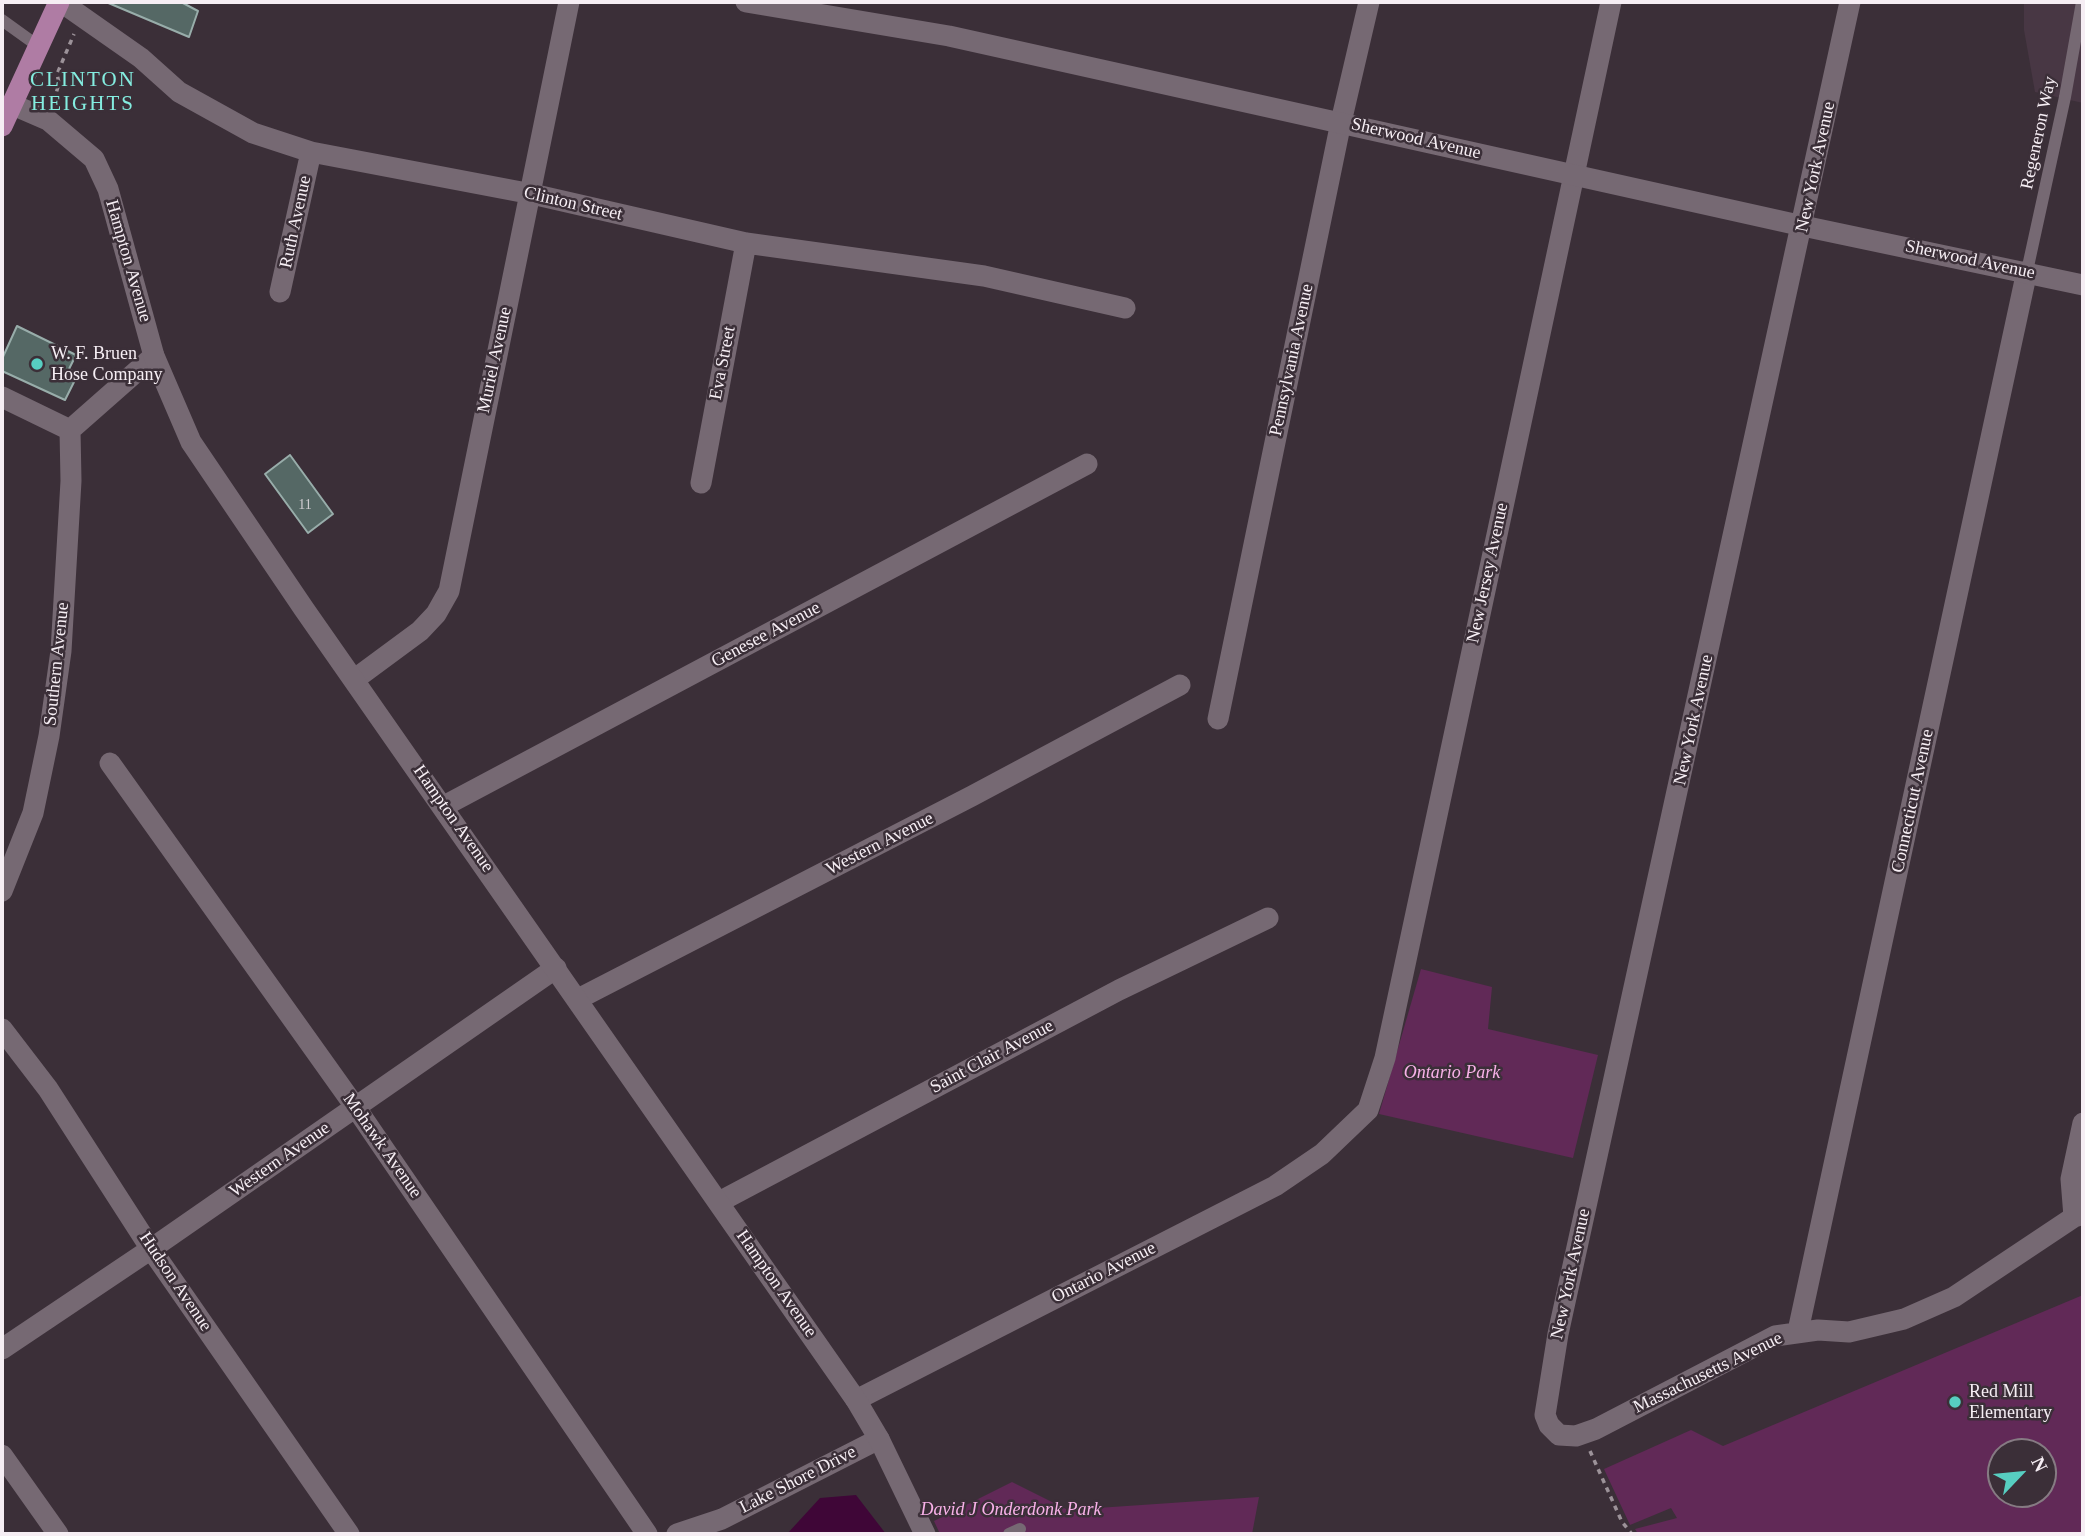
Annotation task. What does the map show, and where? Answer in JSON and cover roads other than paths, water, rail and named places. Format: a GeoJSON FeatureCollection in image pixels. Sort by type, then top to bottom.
{"type":"FeatureCollection","features":[{"type":"Feature","properties":{"kind":"main road"},"geometry":{"type":"LineString","coordinates":[[2,126],[60,2]]}},
{"type":"Feature","properties":{"kind":"street","name":"Clinton Street"},"geometry":{"type":"LineString","coordinates":[[60,2],[87,18],[179,92],[253,133],[311,152],[532,194],[746,243],[984,276],[1125,308]]}},
{"type":"Feature","properties":{"kind":"street","name":"Muriel Avenue"},"geometry":{"type":"LineString","coordinates":[[355,679],[420,631],[436,614],[449,591],[569,2]]}},
{"type":"Feature","properties":{"kind":"street","name":"Sherwood Avenue"},"geometry":{"type":"LineString","coordinates":[[746,2],[950,36],[1803,226],[2027,271],[2083,285]]}},
{"type":"Feature","properties":{"kind":"street","name":"Pennsylvania Avenue"},"geometry":{"type":"LineString","coordinates":[[1218,719],[1341,122],[1369,2]]}},
{"type":"Feature","properties":{"kind":"street","name":"New Jersey Avenue"},"geometry":{"type":"LineString","coordinates":[[1345,1134],[1368,1110],[1385,1058],[1572,174],[1611,2]]}},
{"type":"Feature","properties":{"kind":"street","name":"New York Avenue"},"geometry":{"type":"LineString","coordinates":[[1559,1435],[1549,1425],[1545,1415],[1558,1334],[1850,2]]}},
{"type":"Feature","properties":{"kind":"street","name":"Hampton Avenue"},"geometry":{"type":"LineString","coordinates":[[11,104],[48,120],[94,159],[108,189],[154,356],[191,442],[856,1401],[879,1439],[925,1534]]}},
{"type":"Feature","properties":{"kind":"street","name":"Ruth Avenue"},"geometry":{"type":"LineString","coordinates":[[280,292],[311,152]]}},
{"type":"Feature","properties":{"kind":"street","name":"Eva Street"},"geometry":{"type":"LineString","coordinates":[[701,483],[746,243]]}},
{"type":"Feature","properties":{"kind":"street","name":"Connecticut Avenue"},"geometry":{"type":"LineString","coordinates":[[1798,1331],[2027,271]]}},
{"type":"Feature","properties":{"kind":"street"},"geometry":{"type":"LineString","coordinates":[[2,397],[70,430],[154,356]]}},
{"type":"Feature","properties":{"kind":"street","name":"Southern Avenue"},"geometry":{"type":"LineString","coordinates":[[2,891],[33,813],[49,736],[61,651],[71,481],[70,430]]}},
{"type":"Feature","properties":{"kind":"street","name":"Genesee Avenue"},"geometry":{"type":"LineString","coordinates":[[444,806],[1087,464]]}},
{"type":"Feature","properties":{"kind":"street","name":"Western Avenue"},"geometry":{"type":"LineString","coordinates":[[578,999],[972,796],[1180,685]]}},
{"type":"Feature","properties":{"kind":"street","name":"Mohawk Avenue"},"geometry":{"type":"LineString","coordinates":[[110,763],[356,1108],[647,1534]]}},
{"type":"Feature","properties":{"kind":"street","name":"Saint Clair Avenue"},"geometry":{"type":"LineString","coordinates":[[719,1202],[1119,990],[1268,918]]}},
{"type":"Feature","properties":{"kind":"street","name":"Western Avenue"},"geometry":{"type":"LineString","coordinates":[[2,1349],[556,968]]}},
{"type":"Feature","properties":{"kind":"street","name":"Hudson Avenue"},"geometry":{"type":"LineString","coordinates":[[2,1029],[48,1089],[151,1249],[349,1534]]}},
{"type":"Feature","properties":{"kind":"street"},"geometry":{"type":"LineString","coordinates":[[2079,1215],[2071,1179],[2083,1123]]}},
{"type":"Feature","properties":{"kind":"street","name":"Ontario Avenue"},"geometry":{"type":"LineString","coordinates":[[856,1401],[1275,1186],[1322,1154],[1345,1134]]}},
{"type":"Feature","properties":{"kind":"street","name":"Massachusetts Avenue"},"geometry":{"type":"LineString","coordinates":[[1559,1435],[1584,1433],[1775,1336],[1798,1331],[1849,1332],[1904,1319],[1954,1297],[2079,1215]]}},
{"type":"Feature","properties":{"kind":"street","name":"Lake Shore Drive"},"geometry":{"type":"LineString","coordinates":[[677,1534],[722,1519],[879,1439]]}},
{"type":"Feature","properties":{"kind":"street"},"geometry":{"type":"LineString","coordinates":[[2,1455],[58,1534]]}},
{"type":"Feature","properties":{"kind":"lane","name":"Regeneron Way"},"geometry":{"type":"LineString","coordinates":[[2027,271],[2065,97],[2082,2]]}},
{"type":"Feature","properties":{"kind":"lane"},"geometry":{"type":"LineString","coordinates":[[2,20],[38,46]]}},
{"type":"Feature","properties":{"kind":"place","name":"W. F. Bruen Hose Company"},"geometry":{"type":"Point","coordinates":[37,364]}},
{"type":"Feature","properties":{"kind":"place","name":"Red Mill Elementary"},"geometry":{"type":"Point","coordinates":[1955,1402]}},
{"type":"Feature","properties":{"kind":"district","name":"CLINTON HEIGHTS"},"geometry":{"type":"Point","coordinates":[83,92]}},
{"type":"Feature","properties":{"kind":"park label","name":"Ontario Park"},"geometry":{"type":"Point","coordinates":[1452,1073]}},
{"type":"Feature","properties":{"kind":"park label","name":"David J Onderdonk Park"},"geometry":{"type":"Point","coordinates":[1011,1510]}}]}
